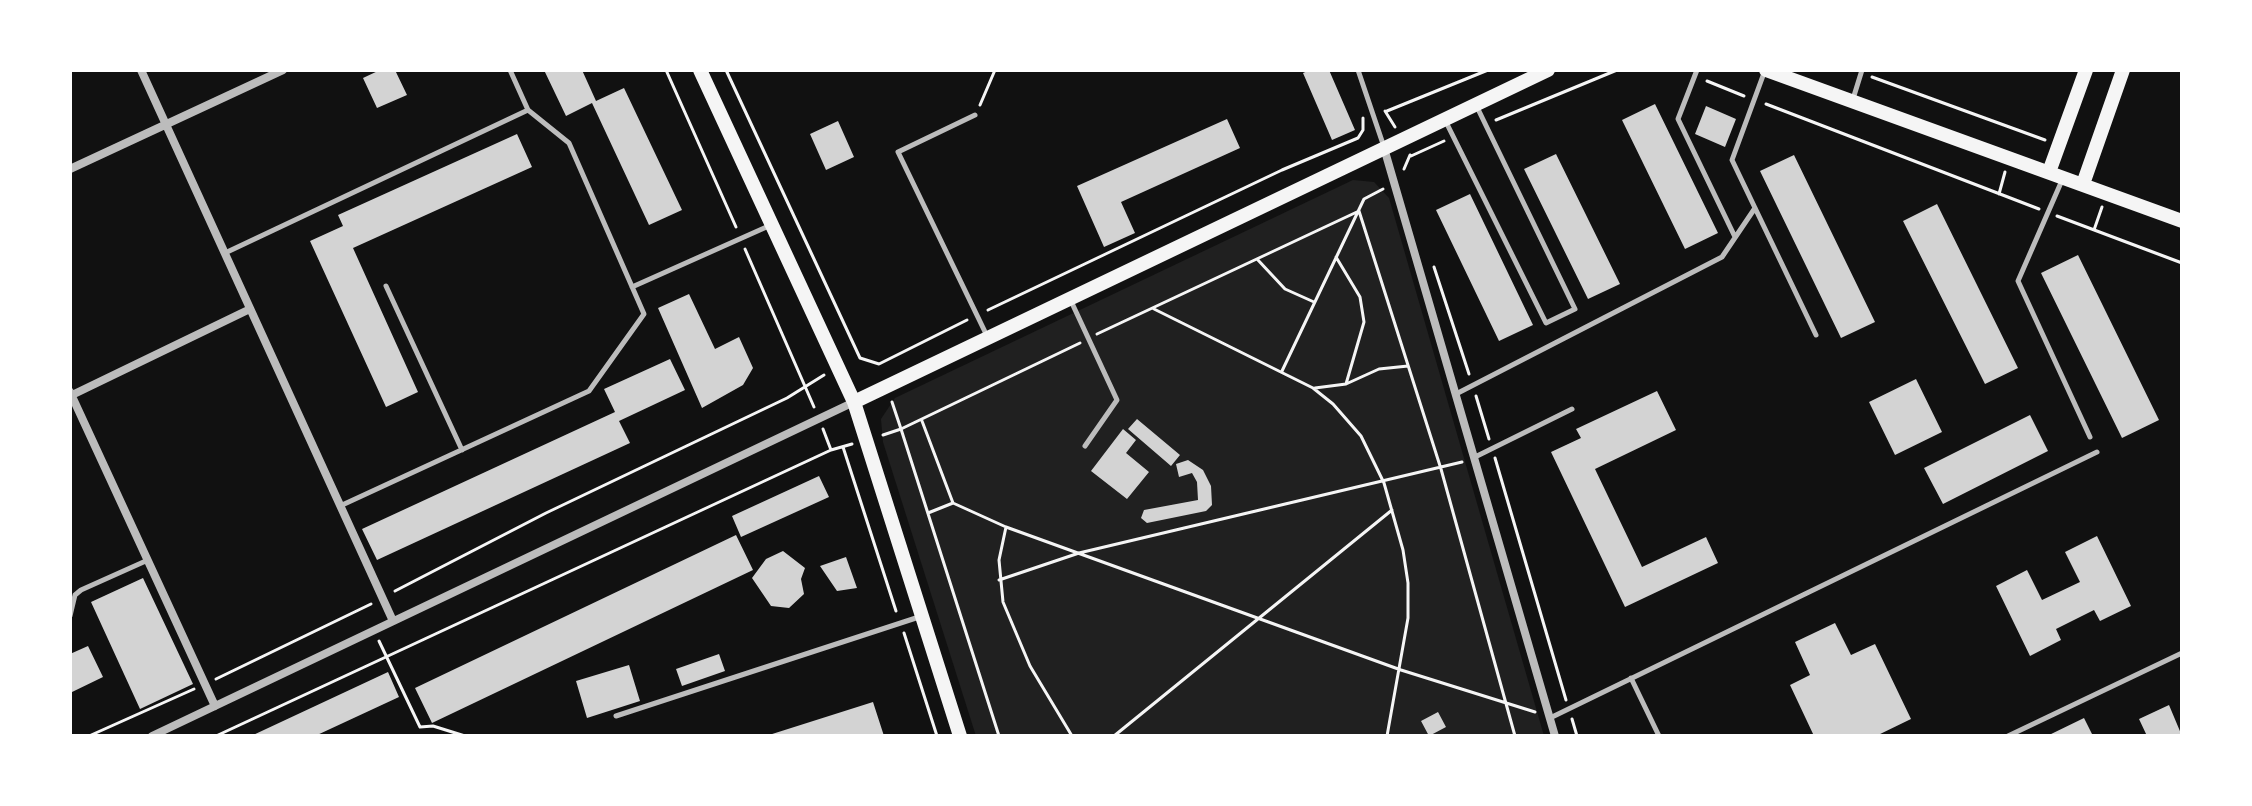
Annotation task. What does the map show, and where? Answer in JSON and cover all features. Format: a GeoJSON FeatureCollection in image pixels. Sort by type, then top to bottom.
{"type":"FeatureCollection","features":[{"type":"Feature","properties":{"kind":"main road"},"geometry":{"type":"LineString","coordinates":[[700,70],[854,402],[960,736]]}},
{"type":"Feature","properties":{"kind":"main road"},"geometry":{"type":"LineString","coordinates":[[854,402],[1548,70]]}},
{"type":"Feature","properties":{"kind":"main road"},"geometry":{"type":"LineString","coordinates":[[1766,70],[2182,221]]}},
{"type":"Feature","properties":{"kind":"main road"},"geometry":{"type":"LineString","coordinates":[[2056,175],[2058,144],[2086,70]]}},
{"type":"Feature","properties":{"kind":"main road"},"geometry":{"type":"LineString","coordinates":[[2083,184],[2123,70]]}},
{"type":"Feature","properties":{"kind":"street"},"geometry":{"type":"LineString","coordinates":[[141,70],[393,621]]}},
{"type":"Feature","properties":{"kind":"street"},"geometry":{"type":"LineString","coordinates":[[70,169],[283,70]]}},
{"type":"Feature","properties":{"kind":"street"},"geometry":{"type":"LineString","coordinates":[[1384,148],[1555,736]]}},
{"type":"Feature","properties":{"kind":"street"},"geometry":{"type":"LineString","coordinates":[[215,706],[70,394],[250,309]]}},
{"type":"Feature","properties":{"kind":"street"},"geometry":{"type":"LineString","coordinates":[[152,736],[854,402]]}},
{"type":"Feature","properties":{"kind":"lane"},"geometry":{"type":"LineString","coordinates":[[340,506],[589,391],[644,314],[569,143],[528,110],[510,70]]}},
{"type":"Feature","properties":{"kind":"lane"},"geometry":{"type":"LineString","coordinates":[[1358,70],[1384,148]]}},
{"type":"Feature","properties":{"kind":"lane"},"geometry":{"type":"LineString","coordinates":[[1697,70],[1678,119],[1735,238]]}},
{"type":"Feature","properties":{"kind":"lane"},"geometry":{"type":"LineString","coordinates":[[1766,70],[1732,160],[1816,335]]}},
{"type":"Feature","properties":{"kind":"lane"},"geometry":{"type":"LineString","coordinates":[[1852,101],[1862,71]]}},
{"type":"Feature","properties":{"kind":"lane"},"geometry":{"type":"LineString","coordinates":[[1445,119],[1546,323],[1575,309],[1476,104]]}},
{"type":"Feature","properties":{"kind":"lane"},"geometry":{"type":"LineString","coordinates":[[225,253],[528,110]]}},
{"type":"Feature","properties":{"kind":"lane"},"geometry":{"type":"LineString","coordinates":[[975,115],[898,152],[988,339]]}},
{"type":"Feature","properties":{"kind":"lane"},"geometry":{"type":"LineString","coordinates":[[2056,175],[2048,213],[2018,281],[2090,437]]}},
{"type":"Feature","properties":{"kind":"lane"},"geometry":{"type":"LineString","coordinates":[[1455,395],[1722,257],[1755,208]]}},
{"type":"Feature","properties":{"kind":"lane"},"geometry":{"type":"LineString","coordinates":[[632,287],[771,225]]}},
{"type":"Feature","properties":{"kind":"lane"},"geometry":{"type":"LineString","coordinates":[[386,286],[462,450]]}},
{"type":"Feature","properties":{"kind":"lane"},"geometry":{"type":"LineString","coordinates":[[1070,300],[1117,400],[1085,446]]}},
{"type":"Feature","properties":{"kind":"lane"},"geometry":{"type":"LineString","coordinates":[[1474,458],[1572,409]]}},
{"type":"Feature","properties":{"kind":"lane"},"geometry":{"type":"LineString","coordinates":[[1550,718],[2097,452]]}},
{"type":"Feature","properties":{"kind":"lane"},"geometry":{"type":"LineString","coordinates":[[70,616],[75,595],[81,590],[148,560]]}},
{"type":"Feature","properties":{"kind":"lane"},"geometry":{"type":"LineString","coordinates":[[616,716],[922,616]]}},
{"type":"Feature","properties":{"kind":"lane"},"geometry":{"type":"LineString","coordinates":[[2008,736],[2182,653]]}},
{"type":"Feature","properties":{"kind":"lane"},"geometry":{"type":"LineString","coordinates":[[1631,678],[1659,736]]}},
{"type":"Feature","properties":{"kind":"path"},"geometry":{"type":"LineString","coordinates":[[726,70],[860,358],[879,364],[1282,170]]}},
{"type":"Feature","properties":{"kind":"path"},"geometry":{"type":"LineString","coordinates":[[975,115],[995,70]]}},
{"type":"Feature","properties":{"kind":"path"},"geometry":{"type":"LineString","coordinates":[[1387,111],[1488,70]]}},
{"type":"Feature","properties":{"kind":"path"},"geometry":{"type":"LineString","coordinates":[[1485,124],[1617,70]]}},
{"type":"Feature","properties":{"kind":"path"},"geometry":{"type":"LineString","coordinates":[[1862,71],[2058,144]]}},
{"type":"Feature","properties":{"kind":"path"},"geometry":{"type":"LineString","coordinates":[[1701,79],[2182,263]]}},
{"type":"Feature","properties":{"kind":"path"},"geometry":{"type":"LineString","coordinates":[[1411,156],[1454,137]]}},
{"type":"Feature","properties":{"kind":"path"},"geometry":{"type":"LineString","coordinates":[[1282,371],[1364,199]]}},
{"type":"Feature","properties":{"kind":"path"},"geometry":{"type":"LineString","coordinates":[[999,736],[901,429],[1359,211]]}},
{"type":"Feature","properties":{"kind":"path"},"geometry":{"type":"LineString","coordinates":[[1359,211],[1441,469],[1515,736]]}},
{"type":"Feature","properties":{"kind":"path"},"geometry":{"type":"LineString","coordinates":[[1336,257],[1360,297],[1364,322],[1346,384]]}},
{"type":"Feature","properties":{"kind":"path"},"geometry":{"type":"LineString","coordinates":[[1257,259],[1285,289],[1315,302]]}},
{"type":"Feature","properties":{"kind":"path"},"geometry":{"type":"LineString","coordinates":[[1152,309],[1313,388],[1354,427],[1384,483],[1408,583],[1408,618],[1401,670],[1387,736]]}},
{"type":"Feature","properties":{"kind":"path"},"geometry":{"type":"LineString","coordinates":[[1313,388],[1346,384],[1379,369],[1408,366]]}},
{"type":"Feature","properties":{"kind":"path"},"geometry":{"type":"LineString","coordinates":[[89,736],[205,685],[364,608],[546,513],[787,398],[805,384]]}},
{"type":"Feature","properties":{"kind":"path"},"geometry":{"type":"LineString","coordinates":[[922,421],[953,503],[1006,527],[1259,619],[1401,670],[1550,718]]}},
{"type":"Feature","properties":{"kind":"path"},"geometry":{"type":"LineString","coordinates":[[843,446],[937,736]]}},
{"type":"Feature","properties":{"kind":"path"},"geometry":{"type":"LineString","coordinates":[[216,736],[831,450]]}},
{"type":"Feature","properties":{"kind":"path"},"geometry":{"type":"LineString","coordinates":[[999,580],[1079,553],[1384,483],[1474,458]]}},
{"type":"Feature","properties":{"kind":"path"},"geometry":{"type":"LineString","coordinates":[[928,513],[953,503]]}},
{"type":"Feature","properties":{"kind":"path"},"geometry":{"type":"LineString","coordinates":[[1114,736],[1392,510]]}},
{"type":"Feature","properties":{"kind":"path"},"geometry":{"type":"LineString","coordinates":[[1006,527],[999,580],[1013,630],[1063,725],[1072,736]]}},
{"type":"Feature","properties":{"kind":"path"},"geometry":{"type":"LineString","coordinates":[[364,608],[420,727],[433,726],[465,736]]}},
{"type":"Feature","properties":{"kind":"shaded area"},"geometry":{"type":"Polygon","coordinates":[[[1353,180],[1374,182],[1389,198],[1544,736],[976,736],[883,442],[881,419],[895,398],[1353,180]]]}},
{"type":"Feature","properties":{"kind":"building"},"geometry":{"type":"Polygon","coordinates":[[[380,70],[395,70],[407,95],[377,108],[363,78],[380,70]]]}},
{"type":"Feature","properties":{"kind":"building"},"geometry":{"type":"Polygon","coordinates":[[[544,70],[582,70],[596,101],[624,88],[682,210],[649,225],[592,103],[566,116],[544,70]]]}},
{"type":"Feature","properties":{"kind":"building"},"geometry":{"type":"Polygon","coordinates":[[[1329,70],[1355,130],[1332,140],[1303,73],[1329,70]]]}},
{"type":"Feature","properties":{"kind":"building"},"geometry":{"type":"Polygon","coordinates":[[[1655,104],[1718,233],[1685,249],[1622,120],[1655,104]]]}},
{"type":"Feature","properties":{"kind":"building"},"geometry":{"type":"Polygon","coordinates":[[[1706,106],[1736,119],[1725,147],[1695,134],[1706,106]]]}},
{"type":"Feature","properties":{"kind":"building"},"geometry":{"type":"Polygon","coordinates":[[[1227,119],[1240,148],[1121,202],[1135,233],[1104,247],[1077,186],[1227,119]]]}},
{"type":"Feature","properties":{"kind":"building"},"geometry":{"type":"Polygon","coordinates":[[[838,121],[854,157],[826,170],[810,134],[838,121]]]}},
{"type":"Feature","properties":{"kind":"building"},"geometry":{"type":"Polygon","coordinates":[[[517,134],[532,167],[353,248],[418,392],[386,407],[310,241],[343,226],[338,215],[517,134]]]}},
{"type":"Feature","properties":{"kind":"building"},"geometry":{"type":"Polygon","coordinates":[[[1556,154],[1620,284],[1588,299],[1524,169],[1556,154]]]}},
{"type":"Feature","properties":{"kind":"building"},"geometry":{"type":"Polygon","coordinates":[[[1794,155],[1875,322],[1841,338],[1760,171],[1794,155]]]}},
{"type":"Feature","properties":{"kind":"building"},"geometry":{"type":"Polygon","coordinates":[[[1470,194],[1533,325],[1499,341],[1436,210],[1470,194]]]}},
{"type":"Feature","properties":{"kind":"building"},"geometry":{"type":"Polygon","coordinates":[[[1937,204],[2018,368],[1985,384],[1903,221],[1937,204]]]}},
{"type":"Feature","properties":{"kind":"building"},"geometry":{"type":"Polygon","coordinates":[[[2078,255],[2159,420],[2122,438],[2041,273],[2078,255]]]}},
{"type":"Feature","properties":{"kind":"building"},"geometry":{"type":"Polygon","coordinates":[[[689,294],[715,349],[739,337],[753,368],[743,385],[702,408],[658,308],[689,294]]]}},
{"type":"Feature","properties":{"kind":"building"},"geometry":{"type":"Polygon","coordinates":[[[670,359],[685,390],[619,421],[630,443],[377,560],[362,529],[615,412],[604,389],[670,359]]]}},
{"type":"Feature","properties":{"kind":"building"},"geometry":{"type":"Polygon","coordinates":[[[1916,379],[1942,432],[1895,455],[1869,402],[1916,379]]]}},
{"type":"Feature","properties":{"kind":"building"},"geometry":{"type":"Polygon","coordinates":[[[1657,391],[1676,430],[1595,469],[1642,567],[1706,537],[1718,563],[1625,607],[1551,452],[1581,438],[1576,429],[1657,391]]]}},
{"type":"Feature","properties":{"kind":"building"},"geometry":{"type":"Polygon","coordinates":[[[2030,415],[2048,451],[1943,504],[1924,468],[2030,415]]]}},
{"type":"Feature","properties":{"kind":"building"},"geometry":{"type":"Polygon","coordinates":[[[1137,419],[1180,455],[1171,466],[1128,429],[1137,419]]]}},
{"type":"Feature","properties":{"kind":"building"},"geometry":{"type":"Polygon","coordinates":[[[1123,429],[1136,440],[1126,453],[1149,472],[1127,499],[1091,471],[1123,429]]]}},
{"type":"Feature","properties":{"kind":"building"},"geometry":{"type":"Polygon","coordinates":[[[1188,460],[1203,470],[1211,486],[1212,505],[1206,511],[1147,523],[1141,518],[1144,510],[1198,500],[1197,482],[1192,473],[1179,477],[1176,464],[1188,460]]]}},
{"type":"Feature","properties":{"kind":"building"},"geometry":{"type":"Polygon","coordinates":[[[819,476],[829,497],[741,537],[732,516],[819,476]]]}},
{"type":"Feature","properties":{"kind":"building"},"geometry":{"type":"Polygon","coordinates":[[[736,535],[753,570],[432,723],[415,688],[736,535]]]}},
{"type":"Feature","properties":{"kind":"building"},"geometry":{"type":"Polygon","coordinates":[[[2097,536],[2131,606],[2100,621],[2094,610],[2056,629],[2061,640],[2030,656],[1996,586],[2027,570],[2042,600],[2080,582],[2065,552],[2097,536]]]}},
{"type":"Feature","properties":{"kind":"building"},"geometry":{"type":"Polygon","coordinates":[[[783,551],[805,568],[801,579],[804,594],[789,608],[771,606],[752,578],[766,559],[783,551]]]}},
{"type":"Feature","properties":{"kind":"building"},"geometry":{"type":"Polygon","coordinates":[[[846,557],[857,588],[837,591],[820,566],[846,557]]]}},
{"type":"Feature","properties":{"kind":"building"},"geometry":{"type":"Polygon","coordinates":[[[143,578],[193,684],[140,709],[91,602],[143,578]]]}},
{"type":"Feature","properties":{"kind":"building"},"geometry":{"type":"Polygon","coordinates":[[[1835,623],[1851,655],[1875,644],[1911,719],[1876,736],[1814,736],[1790,685],[1810,675],[1795,642],[1835,623]]]}},
{"type":"Feature","properties":{"kind":"building"},"geometry":{"type":"Polygon","coordinates":[[[88,646],[103,677],[70,693],[70,654],[88,646]]]}},
{"type":"Feature","properties":{"kind":"building"},"geometry":{"type":"Polygon","coordinates":[[[719,654],[725,671],[682,686],[676,669],[719,654]]]}},
{"type":"Feature","properties":{"kind":"building"},"geometry":{"type":"Polygon","coordinates":[[[629,665],[640,701],[587,718],[576,681],[629,665]]]}},
{"type":"Feature","properties":{"kind":"building"},"geometry":{"type":"Polygon","coordinates":[[[388,672],[399,697],[315,736],[251,736],[388,672]]]}},
{"type":"Feature","properties":{"kind":"building"},"geometry":{"type":"Polygon","coordinates":[[[873,702],[884,736],[769,736],[769,735],[873,702]]]}},
{"type":"Feature","properties":{"kind":"building"},"geometry":{"type":"Polygon","coordinates":[[[2169,705],[2182,736],[2147,736],[2139,719],[2169,705]]]}},
{"type":"Feature","properties":{"kind":"building"},"geometry":{"type":"Polygon","coordinates":[[[1438,712],[1446,727],[1429,736],[1421,721],[1438,712]]]}},
{"type":"Feature","properties":{"kind":"building"},"geometry":{"type":"Polygon","coordinates":[[[2084,718],[2093,736],[2047,736],[2084,718]]]}}]}
